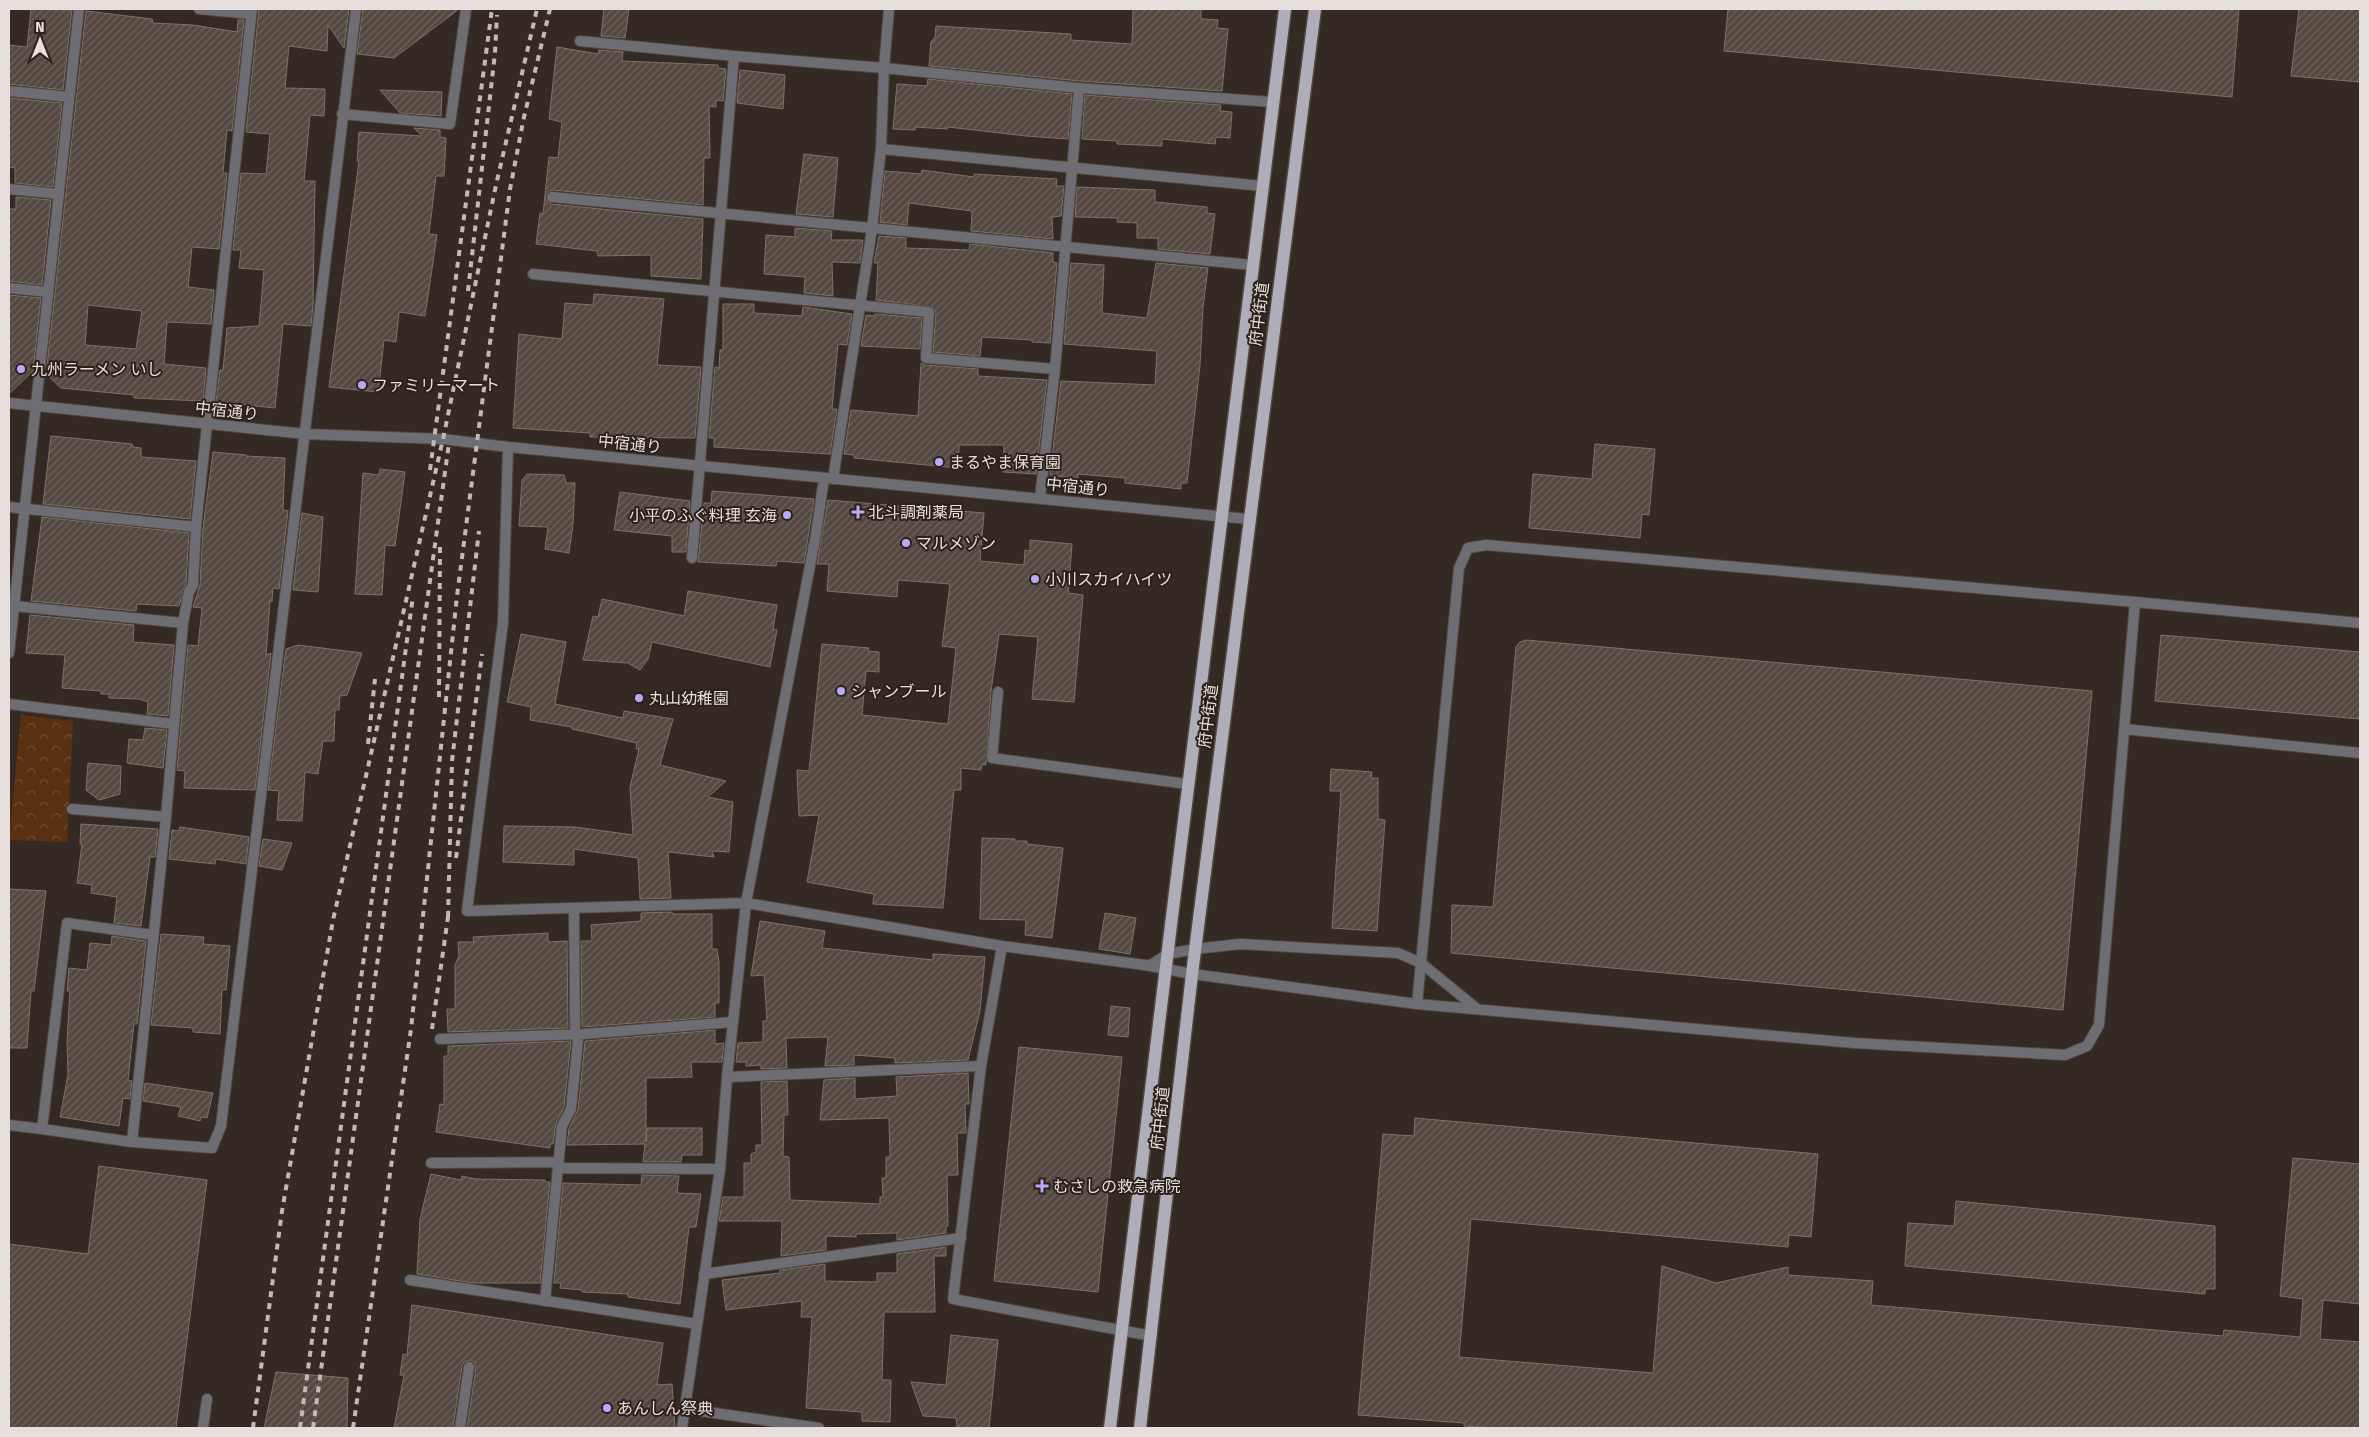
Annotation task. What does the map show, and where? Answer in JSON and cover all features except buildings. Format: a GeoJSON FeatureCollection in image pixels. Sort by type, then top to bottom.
{"type":"FeatureCollection","features":[{"type":"Feature","properties":{"kind":"main road","name":"府中街道"},"geometry":{"type":"LineString","coordinates":[[1110,1428],[1220,516],[1285,9]]}},
{"type":"Feature","properties":{"kind":"main road","name":"府中街道"},"geometry":{"type":"LineString","coordinates":[[1140,1428],[1192,974],[1248,519],[1315,9]]}},
{"type":"Feature","properties":{"kind":"street"},"geometry":{"type":"LineString","coordinates":[[9,653],[11,604],[24,508],[79,9]]}},
{"type":"Feature","properties":{"kind":"street"},"geometry":{"type":"LineString","coordinates":[[132,1142],[166,817],[183,623],[189,592],[193,585],[196,527],[251,12],[199,9]]}},
{"type":"Feature","properties":{"kind":"street"},"geometry":{"type":"LineString","coordinates":[[9,1125],[132,1142],[212,1148],[221,1126],[356,9]]}},
{"type":"Feature","properties":{"kind":"street"},"geometry":{"type":"LineString","coordinates":[[342,114],[450,124],[466,9]]}},
{"type":"Feature","properties":{"kind":"street"},"geometry":{"type":"LineString","coordinates":[[682,1428],[720,1169],[727,1077],[746,903],[861,304],[872,229],[881,149],[884,68],[889,9]]}},
{"type":"Feature","properties":{"kind":"street"},"geometry":{"type":"LineString","coordinates":[[580,41],[884,68],[1079,88],[1273,102]]}},
{"type":"Feature","properties":{"kind":"street"},"geometry":{"type":"LineString","coordinates":[[692,558],[734,56]]}},
{"type":"Feature","properties":{"kind":"street"},"geometry":{"type":"LineString","coordinates":[[1040,498],[1054,369],[1079,88]]}},
{"type":"Feature","properties":{"kind":"street"},"geometry":{"type":"LineString","coordinates":[[9,91],[69,97]]}},
{"type":"Feature","properties":{"kind":"street"},"geometry":{"type":"LineString","coordinates":[[881,149],[1262,186]]}},
{"type":"Feature","properties":{"kind":"street"},"geometry":{"type":"LineString","coordinates":[[9,189],[58,194]]}},
{"type":"Feature","properties":{"kind":"street"},"geometry":{"type":"LineString","coordinates":[[552,198],[1252,265]]}},
{"type":"Feature","properties":{"kind":"street"},"geometry":{"type":"LineString","coordinates":[[533,274],[929,312],[926,358],[1054,369]]}},
{"type":"Feature","properties":{"kind":"street"},"geometry":{"type":"LineString","coordinates":[[9,288],[47,292]]}},
{"type":"Feature","properties":{"kind":"street","name":"中宿通り"},"geometry":{"type":"LineString","coordinates":[[9,403],[305,434],[443,439],[508,447],[1248,519]]}},
{"type":"Feature","properties":{"kind":"street"},"geometry":{"type":"LineString","coordinates":[[508,447],[503,622],[467,911],[746,903],[1002,946],[1417,1004],[1854,1043],[2065,1055],[2086,1046],[2099,1024],[2135,602]]}},
{"type":"Feature","properties":{"kind":"street"},"geometry":{"type":"LineString","coordinates":[[9,507],[196,527]]}},
{"type":"Feature","properties":{"kind":"street"},"geometry":{"type":"LineString","coordinates":[[1417,1004],[1459,568],[1468,548],[1486,544],[2360,623]]}},
{"type":"Feature","properties":{"kind":"street"},"geometry":{"type":"LineString","coordinates":[[11,604],[183,623]]}},
{"type":"Feature","properties":{"kind":"street"},"geometry":{"type":"LineString","coordinates":[[998,692],[992,758],[1187,784]]}},
{"type":"Feature","properties":{"kind":"street"},"geometry":{"type":"LineString","coordinates":[[9,704],[173,724]]}},
{"type":"Feature","properties":{"kind":"street"},"geometry":{"type":"LineString","coordinates":[[2124,729],[2360,753]]}},
{"type":"Feature","properties":{"kind":"street"},"geometry":{"type":"LineString","coordinates":[[72,809],[166,817]]}},
{"type":"Feature","properties":{"kind":"street"},"geometry":{"type":"LineString","coordinates":[[545,1301],[562,1126],[571,1109],[578,1041],[575,1033],[574,908]]}},
{"type":"Feature","properties":{"kind":"street"},"geometry":{"type":"LineString","coordinates":[[42,1129],[67,923],[153,936]]}},
{"type":"Feature","properties":{"kind":"street"},"geometry":{"type":"LineString","coordinates":[[1149,966],[1168,954],[1240,944],[1398,953],[1421,963],[1476,1008]]}},
{"type":"Feature","properties":{"kind":"street"},"geometry":{"type":"LineString","coordinates":[[1002,946],[980,1066],[953,1299],[1152,1336]]}},
{"type":"Feature","properties":{"kind":"street"},"geometry":{"type":"LineString","coordinates":[[440,1039],[575,1033],[733,1022]]}},
{"type":"Feature","properties":{"kind":"street"},"geometry":{"type":"LineString","coordinates":[[727,1077],[980,1066]]}},
{"type":"Feature","properties":{"kind":"street"},"geometry":{"type":"LineString","coordinates":[[432,1163],[720,1169]]}},
{"type":"Feature","properties":{"kind":"street"},"geometry":{"type":"LineString","coordinates":[[704,1274],[961,1238]]}},
{"type":"Feature","properties":{"kind":"street"},"geometry":{"type":"LineString","coordinates":[[410,1280],[696,1324]]}},
{"type":"Feature","properties":{"kind":"street"},"geometry":{"type":"LineString","coordinates":[[460,1428],[469,1366]]}},
{"type":"Feature","properties":{"kind":"street"},"geometry":{"type":"LineString","coordinates":[[203,1428],[207,1399]]}},
{"type":"Feature","properties":{"kind":"street"},"geometry":{"type":"LineString","coordinates":[[686,1409],[819,1428]]}},
{"type":"Feature","properties":{"kind":"green space"},"geometry":{"type":"Polygon","coordinates":[[[21,715],[73,721],[67,842],[9,840],[21,715]]]}},
{"type":"Feature","properties":{"kind":"railway"},"geometry":{"type":"LineString","coordinates":[[430,470],[492,9]]}},
{"type":"Feature","properties":{"kind":"railway"},"geometry":{"type":"LineString","coordinates":[[253,1428],[282,1211],[333,920],[443,439],[496,185],[537,9]]}},
{"type":"Feature","properties":{"kind":"railway"},"geometry":{"type":"LineString","coordinates":[[353,1428],[411,1029],[457,596],[510,189],[524,117],[550,9]]}},
{"type":"Feature","properties":{"kind":"railway"},"geometry":{"type":"LineString","coordinates":[[468,291],[495,53],[497,15]]}},
{"type":"Feature","properties":{"kind":"railway"},"geometry":{"type":"LineString","coordinates":[[313,1428],[449,443]]}},
{"type":"Feature","properties":{"kind":"railway"},"geometry":{"type":"LineString","coordinates":[[448,917],[452,761],[479,531]]}},
{"type":"Feature","properties":{"kind":"railway"},"geometry":{"type":"LineString","coordinates":[[439,697],[440,547]]}},
{"type":"Feature","properties":{"kind":"railway"},"geometry":{"type":"LineString","coordinates":[[300,1428],[413,596]]}},
{"type":"Feature","properties":{"kind":"railway"},"geometry":{"type":"LineString","coordinates":[[456,858],[482,654]]}},
{"type":"Feature","properties":{"kind":"railway"},"geometry":{"type":"LineString","coordinates":[[368,744],[375,679]]}},
{"type":"Feature","properties":{"kind":"railway"},"geometry":{"type":"LineString","coordinates":[[432,1029],[449,910]]}},
{"type":"Feature","properties":{"kind":"place","name":"九州ラーメン いし"},"geometry":{"type":"Point","coordinates":[21,369]}},
{"type":"Feature","properties":{"kind":"place","name":"ファミリーマート"},"geometry":{"type":"Point","coordinates":[362,385]}},
{"type":"Feature","properties":{"kind":"place","name":"まるやま保育園"},"geometry":{"type":"Point","coordinates":[939,462]}},
{"type":"Feature","properties":{"kind":"place","name":"北斗調剤薬局"},"geometry":{"type":"Point","coordinates":[858,512]}},
{"type":"Feature","properties":{"kind":"place","name":"小平のふぐ料理 玄海"},"geometry":{"type":"Point","coordinates":[787,515]}},
{"type":"Feature","properties":{"kind":"place","name":"マルメゾン"},"geometry":{"type":"Point","coordinates":[906,543]}},
{"type":"Feature","properties":{"kind":"place","name":"小川スカイハイツ"},"geometry":{"type":"Point","coordinates":[1035,579]}},
{"type":"Feature","properties":{"kind":"place","name":"シャンブール"},"geometry":{"type":"Point","coordinates":[841,691]}},
{"type":"Feature","properties":{"kind":"place","name":"丸山幼稚園"},"geometry":{"type":"Point","coordinates":[639,698]}},
{"type":"Feature","properties":{"kind":"place","name":"むさしの救急病院"},"geometry":{"type":"Point","coordinates":[1042,1186]}},
{"type":"Feature","properties":{"kind":"place","name":"あんしん祭典"},"geometry":{"type":"Point","coordinates":[607,1408]}}]}
